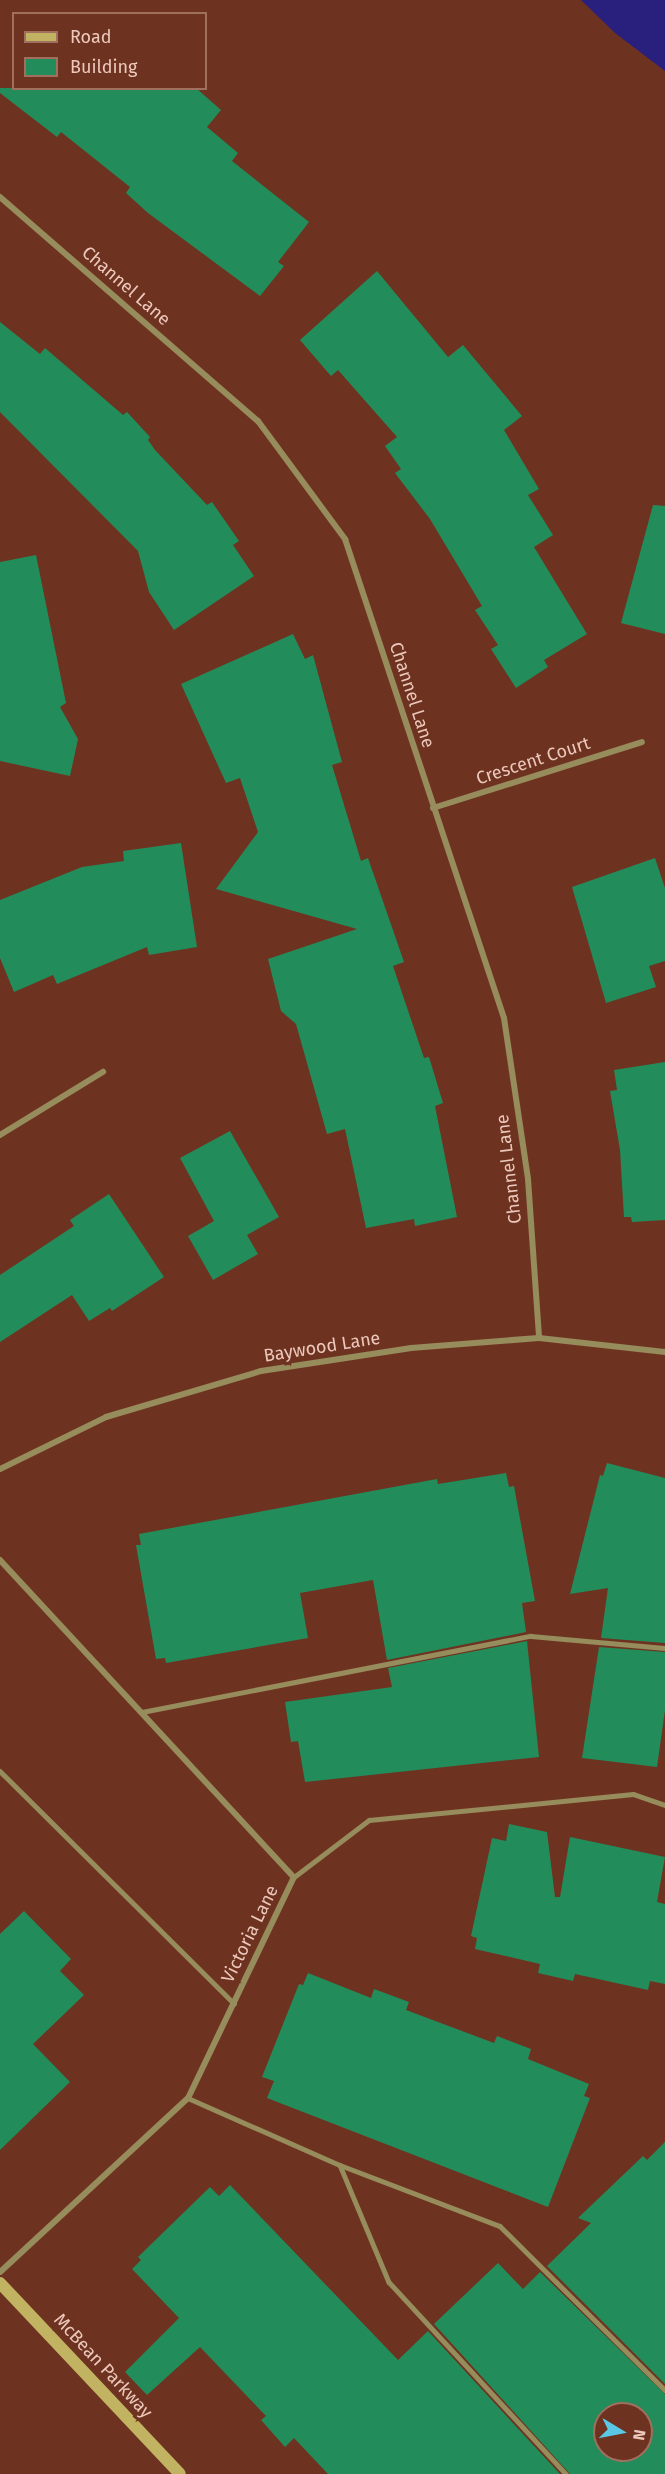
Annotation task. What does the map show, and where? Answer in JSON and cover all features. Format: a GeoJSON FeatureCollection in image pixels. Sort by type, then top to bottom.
{"type":"FeatureCollection","features":[{"type":"Feature","properties":{"kind":"main road","name":"McBean Parkway"},"geometry":{"type":"LineString","coordinates":[[0,2283],[180,2474]]}},
{"type":"Feature","properties":{"kind":"street","name":"Channel Lane"},"geometry":{"type":"LineString","coordinates":[[0,197],[258,421],[345,539],[504,1018],[528,1179],[539,1338]]}},
{"type":"Feature","properties":{"kind":"street","name":"Crescent Court"},"geometry":{"type":"LineString","coordinates":[[433,808],[642,742]]}},
{"type":"Feature","properties":{"kind":"street"},"geometry":{"type":"LineString","coordinates":[[0,1135],[103,1072]]}},
{"type":"Feature","properties":{"kind":"street","name":"Baywood Lane"},"geometry":{"type":"LineString","coordinates":[[0,1469],[106,1417],[261,1371],[411,1348],[539,1338],[665,1352]]}},
{"type":"Feature","properties":{"kind":"street","name":"Victoria Lane"},"geometry":{"type":"LineString","coordinates":[[0,1560],[294,1877],[188,2098],[0,2272]]}},
{"type":"Feature","properties":{"kind":"lane"},"geometry":{"type":"LineString","coordinates":[[142,1712],[531,1636],[665,1648]]}},
{"type":"Feature","properties":{"kind":"lane"},"geometry":{"type":"LineString","coordinates":[[0,1771],[234,2003]]}},
{"type":"Feature","properties":{"kind":"lane"},"geometry":{"type":"LineString","coordinates":[[294,1877],[369,1820],[633,1794],[665,1805]]}},
{"type":"Feature","properties":{"kind":"lane"},"geometry":{"type":"LineString","coordinates":[[188,2098],[340,2165],[500,2226],[665,2390]]}},
{"type":"Feature","properties":{"kind":"lane"},"geometry":{"type":"LineString","coordinates":[[340,2165],[389,2282],[566,2474]]}},
{"type":"Feature","properties":{"kind":"shaded area"},"geometry":{"type":"Polygon","coordinates":[[[581,0],[665,0],[665,71],[615,33],[581,0]]]}},
{"type":"Feature","properties":{"kind":"building"},"geometry":{"type":"Polygon","coordinates":[[[0,88],[12,88],[12,90],[198,90],[221,110],[207,127],[238,153],[232,161],[309,222],[278,262],[284,266],[260,296],[148,213],[126,193],[130,187],[61,132],[57,137],[0,93],[0,88]]]}},
{"type":"Feature","properties":{"kind":"building"},"geometry":{"type":"Polygon","coordinates":[[[377,271],[448,357],[463,345],[522,416],[504,430],[539,489],[528,495],[553,535],[534,547],[587,634],[544,660],[548,667],[516,688],[491,649],[498,645],[475,610],[482,606],[430,519],[395,473],[401,469],[385,446],[397,437],[338,370],[331,376],[300,340],[377,271]]]}},
{"type":"Feature","properties":{"kind":"building"},"geometry":{"type":"Polygon","coordinates":[[[0,322],[40,354],[45,348],[123,415],[127,412],[150,437],[148,440],[155,450],[207,505],[212,502],[239,541],[233,545],[254,576],[174,630],[149,592],[138,551],[0,412],[0,322]]]}},
{"type":"Feature","properties":{"kind":"building"},"geometry":{"type":"Polygon","coordinates":[[[653,505],[665,506],[665,634],[621,623],[653,505]]]}},
{"type":"Feature","properties":{"kind":"building"},"geometry":{"type":"Polygon","coordinates":[[[36,555],[66,703],[60,707],[78,739],[70,776],[0,761],[0,562],[36,555]]]}},
{"type":"Feature","properties":{"kind":"building"},"geometry":{"type":"Polygon","coordinates":[[[293,634],[305,659],[313,655],[342,762],[332,765],[361,861],[368,858],[404,962],[393,966],[424,1058],[429,1057],[443,1103],[435,1106],[457,1217],[415,1226],[414,1219],[366,1228],[345,1129],[327,1134],[296,1024],[281,1011],[268,959],[357,929],[216,889],[258,832],[240,778],[226,783],[181,684],[293,634]]]}},
{"type":"Feature","properties":{"kind":"building"},"geometry":{"type":"Polygon","coordinates":[[[181,843],[197,947],[149,955],[147,947],[57,984],[53,975],[14,992],[0,958],[0,900],[82,867],[124,861],[123,851],[181,843]]]}},
{"type":"Feature","properties":{"kind":"building"},"geometry":{"type":"Polygon","coordinates":[[[655,858],[665,888],[665,961],[649,966],[656,987],[606,1003],[572,887],[655,858]]]}},
{"type":"Feature","properties":{"kind":"building"},"geometry":{"type":"Polygon","coordinates":[[[665,1062],[665,1220],[632,1222],[631,1217],[624,1217],[620,1150],[610,1091],[617,1090],[614,1070],[665,1062]]]}},
{"type":"Feature","properties":{"kind":"building"},"geometry":{"type":"Polygon","coordinates":[[[230,1131],[279,1217],[247,1235],[258,1254],[213,1280],[188,1236],[214,1221],[180,1158],[230,1131]]]}},
{"type":"Feature","properties":{"kind":"building"},"geometry":{"type":"Polygon","coordinates":[[[109,1194],[164,1277],[112,1311],[110,1308],[89,1321],[72,1295],[0,1342],[0,1275],[74,1226],[70,1220],[109,1194]]]}},
{"type":"Feature","properties":{"kind":"building"},"geometry":{"type":"Polygon","coordinates":[[[607,1463],[665,1478],[665,1643],[601,1638],[608,1588],[570,1594],[600,1475],[603,1476],[607,1463]]]}},
{"type":"Feature","properties":{"kind":"building"},"geometry":{"type":"Polygon","coordinates":[[[506,1473],[509,1487],[514,1486],[535,1601],[522,1603],[526,1632],[387,1660],[373,1580],[300,1593],[308,1638],[166,1663],[165,1658],[156,1659],[136,1545],[141,1545],[139,1534],[437,1479],[438,1484],[506,1473]]]}},
{"type":"Feature","properties":{"kind":"building"},"geometry":{"type":"Polygon","coordinates":[[[527,1641],[539,1757],[305,1782],[298,1741],[291,1742],[285,1702],[392,1687],[388,1668],[527,1641]]]}},
{"type":"Feature","properties":{"kind":"building"},"geometry":{"type":"Polygon","coordinates":[[[599,1647],[665,1652],[665,1710],[657,1767],[582,1758],[599,1647]]]}},
{"type":"Feature","properties":{"kind":"building"},"geometry":{"type":"Polygon","coordinates":[[[509,1824],[547,1832],[555,1897],[560,1897],[570,1837],[665,1857],[657,1902],[665,1904],[665,1984],[650,1981],[648,1990],[575,1974],[573,1981],[538,1973],[540,1964],[475,1949],[477,1938],[471,1936],[492,1838],[506,1841],[509,1824]]]}},
{"type":"Feature","properties":{"kind":"building"},"geometry":{"type":"Polygon","coordinates":[[[24,1911],[71,1959],[60,1971],[84,1995],[33,2044],[70,2082],[0,2150],[0,1934],[24,1911]]]}},
{"type":"Feature","properties":{"kind":"building"},"geometry":{"type":"Polygon","coordinates":[[[308,1973],[371,1998],[374,1989],[409,2002],[406,2010],[494,2043],[497,2036],[531,2049],[528,2059],[589,2084],[584,2096],[590,2098],[548,2207],[267,2098],[274,2081],[262,2077],[299,1984],[303,1985],[308,1973]]]}},
{"type":"Feature","properties":{"kind":"building"},"geometry":{"type":"Polygon","coordinates":[[[665,2142],[665,2384],[547,2266],[591,2223],[578,2218],[643,2156],[647,2160],[665,2142]]]}},
{"type":"Feature","properties":{"kind":"building"},"geometry":{"type":"Polygon","coordinates":[[[230,2185],[398,2360],[428,2331],[560,2474],[328,2474],[294,2438],[285,2447],[261,2420],[266,2416],[200,2347],[147,2395],[125,2372],[179,2318],[132,2269],[141,2260],[138,2257],[210,2187],[219,2196],[230,2185]]]}},
{"type":"Feature","properties":{"kind":"building"},"geometry":{"type":"Polygon","coordinates":[[[498,2263],[523,2289],[540,2272],[665,2394],[665,2474],[570,2474],[434,2324],[498,2263]]]}}]}
